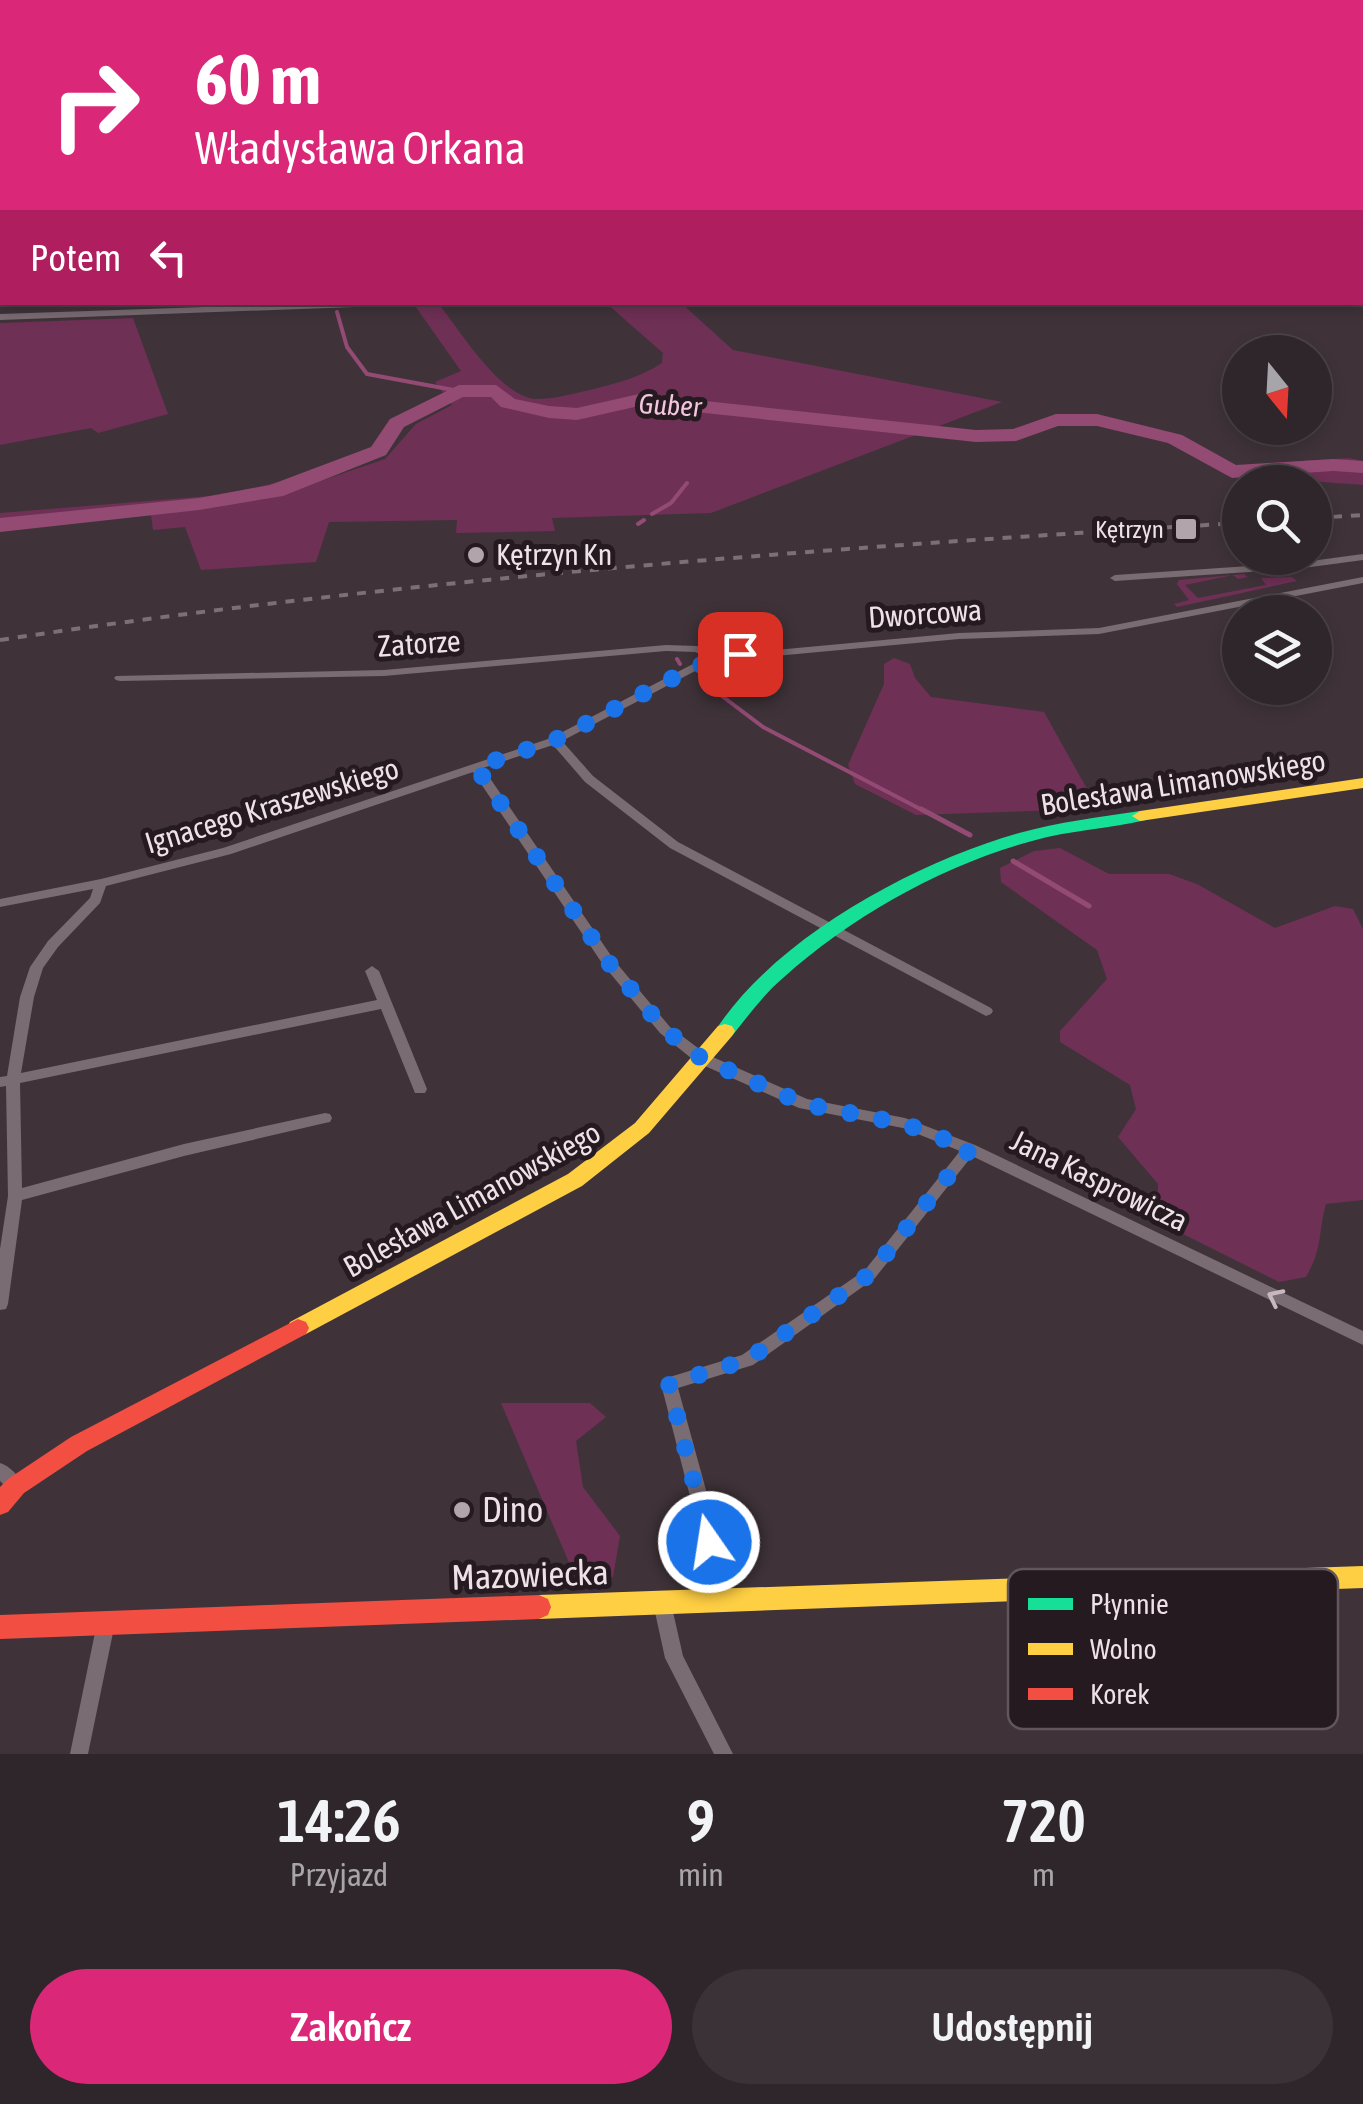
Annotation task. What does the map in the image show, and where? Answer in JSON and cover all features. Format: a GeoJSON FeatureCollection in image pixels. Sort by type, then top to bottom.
{"type":"FeatureCollection","features":[{"type":"Feature","properties":{"kind":"street"},"geometry":{"type":"LineString","coordinates":[[0,317],[347,305]]}},
{"type":"Feature","properties":{"kind":"street"},"geometry":{"type":"LineString","coordinates":[[1332,561],[1363,556]]}},
{"type":"Feature","properties":{"kind":"street"},"geometry":{"type":"LineString","coordinates":[[1115,578],[1222,571]]}},
{"type":"Feature","properties":{"kind":"street"},"geometry":{"type":"LineString","coordinates":[[1304,575],[1315,588]]}},
{"type":"Feature","properties":{"kind":"street","name":"Dworcowa"},"geometry":{"type":"LineString","coordinates":[[555,740],[720,658],[959,636],[1098,631],[1363,580]]}},
{"type":"Feature","properties":{"kind":"street","name":"Zatorze"},"geometry":{"type":"LineString","coordinates":[[120,678],[384,673],[666,648],[697,649],[720,658]]}},
{"type":"Feature","properties":{"kind":"street"},"geometry":{"type":"LineString","coordinates":[[555,740],[589,779],[674,846],[986,1011]]}},
{"type":"Feature","properties":{"kind":"street","name":"Ignacego Kraszewskiego"},"geometry":{"type":"LineString","coordinates":[[0,903],[101,883],[227,850],[555,740]]}},
{"type":"Feature","properties":{"kind":"street","name":"Jana Kasprowicza"},"geometry":{"type":"LineString","coordinates":[[476,767],[609,963],[665,1030],[701,1058],[804,1104],[905,1124],[970,1149],[1363,1338]]}},
{"type":"Feature","properties":{"kind":"street","name":"Bolesława Limanowskiego"},"geometry":{"type":"LineString","coordinates":[[0,1504],[16,1486],[80,1444],[576,1180],[624,1145],[772,975],[835,931],[944,868],[1026,836],[1139,814],[1363,782]]}},
{"type":"Feature","properties":{"kind":"street"},"geometry":{"type":"LineString","coordinates":[[0,1304],[14,1196],[6,1081],[37,968],[96,900],[101,883]]}},
{"type":"Feature","properties":{"kind":"street"},"geometry":{"type":"LineString","coordinates":[[372,971],[420,1088]]}},
{"type":"Feature","properties":{"kind":"street"},"geometry":{"type":"LineString","coordinates":[[6,1081],[385,1003]]}},
{"type":"Feature","properties":{"kind":"street"},"geometry":{"type":"LineString","coordinates":[[14,1196],[184,1150],[325,1118]]}},
{"type":"Feature","properties":{"kind":"street"},"geometry":{"type":"LineString","coordinates":[[720,1600],[703,1512],[669,1384],[747,1360],[870,1274],[970,1149]]}},
{"type":"Feature","properties":{"kind":"street"},"geometry":{"type":"LineString","coordinates":[[0,1470],[16,1486]]}},
{"type":"Feature","properties":{"kind":"street","name":"Mazowiecka"},"geometry":{"type":"LineString","coordinates":[[1338,1578],[1363,1577]]}},
{"type":"Feature","properties":{"kind":"street","name":"Mazowiecka"},"geometry":{"type":"LineString","coordinates":[[0,1627],[1008,1590]]}},
{"type":"Feature","properties":{"kind":"street"},"geometry":{"type":"LineString","coordinates":[[662,1603],[674,1658],[724,1754]]}},
{"type":"Feature","properties":{"kind":"street"},"geometry":{"type":"LineString","coordinates":[[79,1754],[106,1623]]}},
{"type":"Feature","properties":{"kind":"shaded area"},"geometry":{"type":"Polygon","coordinates":[[[414,305],[440,305],[495,375],[508,387],[536,399],[563,396],[645,373],[662,363],[663,353],[608,305],[683,305],[733,350],[1002,402],[711,513],[552,518],[555,531],[456,533],[457,520],[329,522],[316,562],[201,570],[185,527],[153,530],[151,515],[58,522],[0,532],[0,513],[222,495],[284,481],[297,489],[385,459],[416,424],[452,405],[435,382],[461,371],[414,305]]]}},
{"type":"Feature","properties":{"kind":"shaded area"},"geometry":{"type":"Polygon","coordinates":[[[133,318],[168,414],[98,433],[91,428],[0,445],[0,323],[133,318]]]}},
{"type":"Feature","properties":{"kind":"shaded area"},"geometry":{"type":"Polygon","coordinates":[[[1349,458],[1363,461],[1363,485],[1332,483],[1332,465],[1270,463],[1349,458]]]}},
{"type":"Feature","properties":{"kind":"shaded area"},"geometry":{"type":"Polygon","coordinates":[[[1233,575],[1185,585],[1198,598],[1266,585],[1261,578],[1292,577],[1297,581],[1177,607],[1174,604],[1189,600],[1177,584],[1179,580],[1233,575]]]}},
{"type":"Feature","properties":{"kind":"shaded area"},"geometry":{"type":"Polygon","coordinates":[[[894,658],[910,664],[915,678],[931,697],[1044,712],[1096,805],[1091,809],[916,815],[855,784],[848,765],[884,684],[884,664],[894,658]]]}},
{"type":"Feature","properties":{"kind":"shaded area"},"geometry":{"type":"Polygon","coordinates":[[[1060,848],[1109,874],[1169,874],[1197,884],[1275,928],[1335,906],[1353,909],[1363,929],[1363,1200],[1326,1204],[1318,1248],[1306,1277],[1279,1282],[1177,1231],[1158,1215],[1158,1184],[1118,1137],[1136,1109],[1130,1085],[1060,1042],[1060,1031],[1107,979],[1097,950],[1001,882],[1000,868],[1034,851],[1060,848]]]}},
{"type":"Feature","properties":{"kind":"shaded area"},"geometry":{"type":"Polygon","coordinates":[[[501,1403],[590,1403],[606,1417],[576,1441],[583,1487],[620,1536],[613,1577],[576,1579],[501,1403]]]}},
{"type":"Feature","properties":{"kind":"waterway"},"geometry":{"type":"LineString","coordinates":[[337,312],[347,347],[367,374],[459,391]]}},
{"type":"Feature","properties":{"kind":"waterway","name":"Guber"},"geometry":{"type":"LineString","coordinates":[[0,525],[199,504],[275,491],[379,451],[397,423],[459,391],[496,391],[508,403],[549,412],[577,414],[639,400],[976,436],[1016,435],[1056,420],[1097,420],[1175,439],[1232,472],[1333,465],[1363,467]]}},
{"type":"Feature","properties":{"kind":"waterway"},"geometry":{"type":"LineString","coordinates":[[652,514],[671,503],[687,483]]}},
{"type":"Feature","properties":{"kind":"waterway"},"geometry":{"type":"LineString","coordinates":[[638,524],[644,520]]}},
{"type":"Feature","properties":{"kind":"waterway"},"geometry":{"type":"LineString","coordinates":[[677,659],[680,664]]}},
{"type":"Feature","properties":{"kind":"waterway"},"geometry":{"type":"LineString","coordinates":[[706,684],[763,727],[926,812]]}},
{"type":"Feature","properties":{"kind":"waterway"},"geometry":{"type":"LineString","coordinates":[[921,809],[970,835]]}},
{"type":"Feature","properties":{"kind":"waterway"},"geometry":{"type":"LineString","coordinates":[[1013,861],[1089,906]]}},
{"type":"Feature","properties":{"kind":"railway"},"geometry":{"type":"LineString","coordinates":[[1332,517],[1363,515]]}},
{"type":"Feature","properties":{"kind":"railway"},"geometry":{"type":"LineString","coordinates":[[0,640],[464,582],[929,543],[1222,524]]}},
{"type":"Feature","properties":{"kind":"traffic: fast"},"geometry":{"type":"LineString","coordinates":[[725,1031],[769,980],[804,950],[908,885],[1021,838],[1140,816]]}},
{"type":"Feature","properties":{"kind":"traffic: slow"},"geometry":{"type":"LineString","coordinates":[[1140,816],[1363,783]]}},
{"type":"Feature","properties":{"kind":"traffic: slow"},"geometry":{"type":"LineString","coordinates":[[298,1328],[575,1180],[642,1128],[725,1031]]}},
{"type":"Feature","properties":{"kind":"traffic: slow"},"geometry":{"type":"LineString","coordinates":[[1338,1578],[1363,1577]]}},
{"type":"Feature","properties":{"kind":"traffic: slow"},"geometry":{"type":"LineString","coordinates":[[539,1607],[1008,1590]]}},
{"type":"Feature","properties":{"kind":"traffic: jam"},"geometry":{"type":"LineString","coordinates":[[0,1504],[16,1486],[79,1444],[298,1328]]}},
{"type":"Feature","properties":{"kind":"traffic: jam"},"geometry":{"type":"LineString","coordinates":[[0,1627],[539,1607]]}},
{"type":"Feature","properties":{"kind":"place","name":"Kętrzyn"},"geometry":{"type":"Point","coordinates":[1186,529]}},
{"type":"Feature","properties":{"kind":"place","name":"Kętrzyn Kn"},"geometry":{"type":"Point","coordinates":[476,555]}},
{"type":"Feature","properties":{"kind":"place","name":"Dino"},"geometry":{"type":"Point","coordinates":[462,1510]}},
{"type":"Feature","properties":{"kind":"route"},"geometry":{"type":"LineString","coordinates":[[709,1542],[669,1384],[747,1360],[870,1274],[970,1149],[905,1124],[804,1104],[701,1058],[665,1030],[609,963],[476,767],[555,740],[694,667],[740,654]]}}]}
